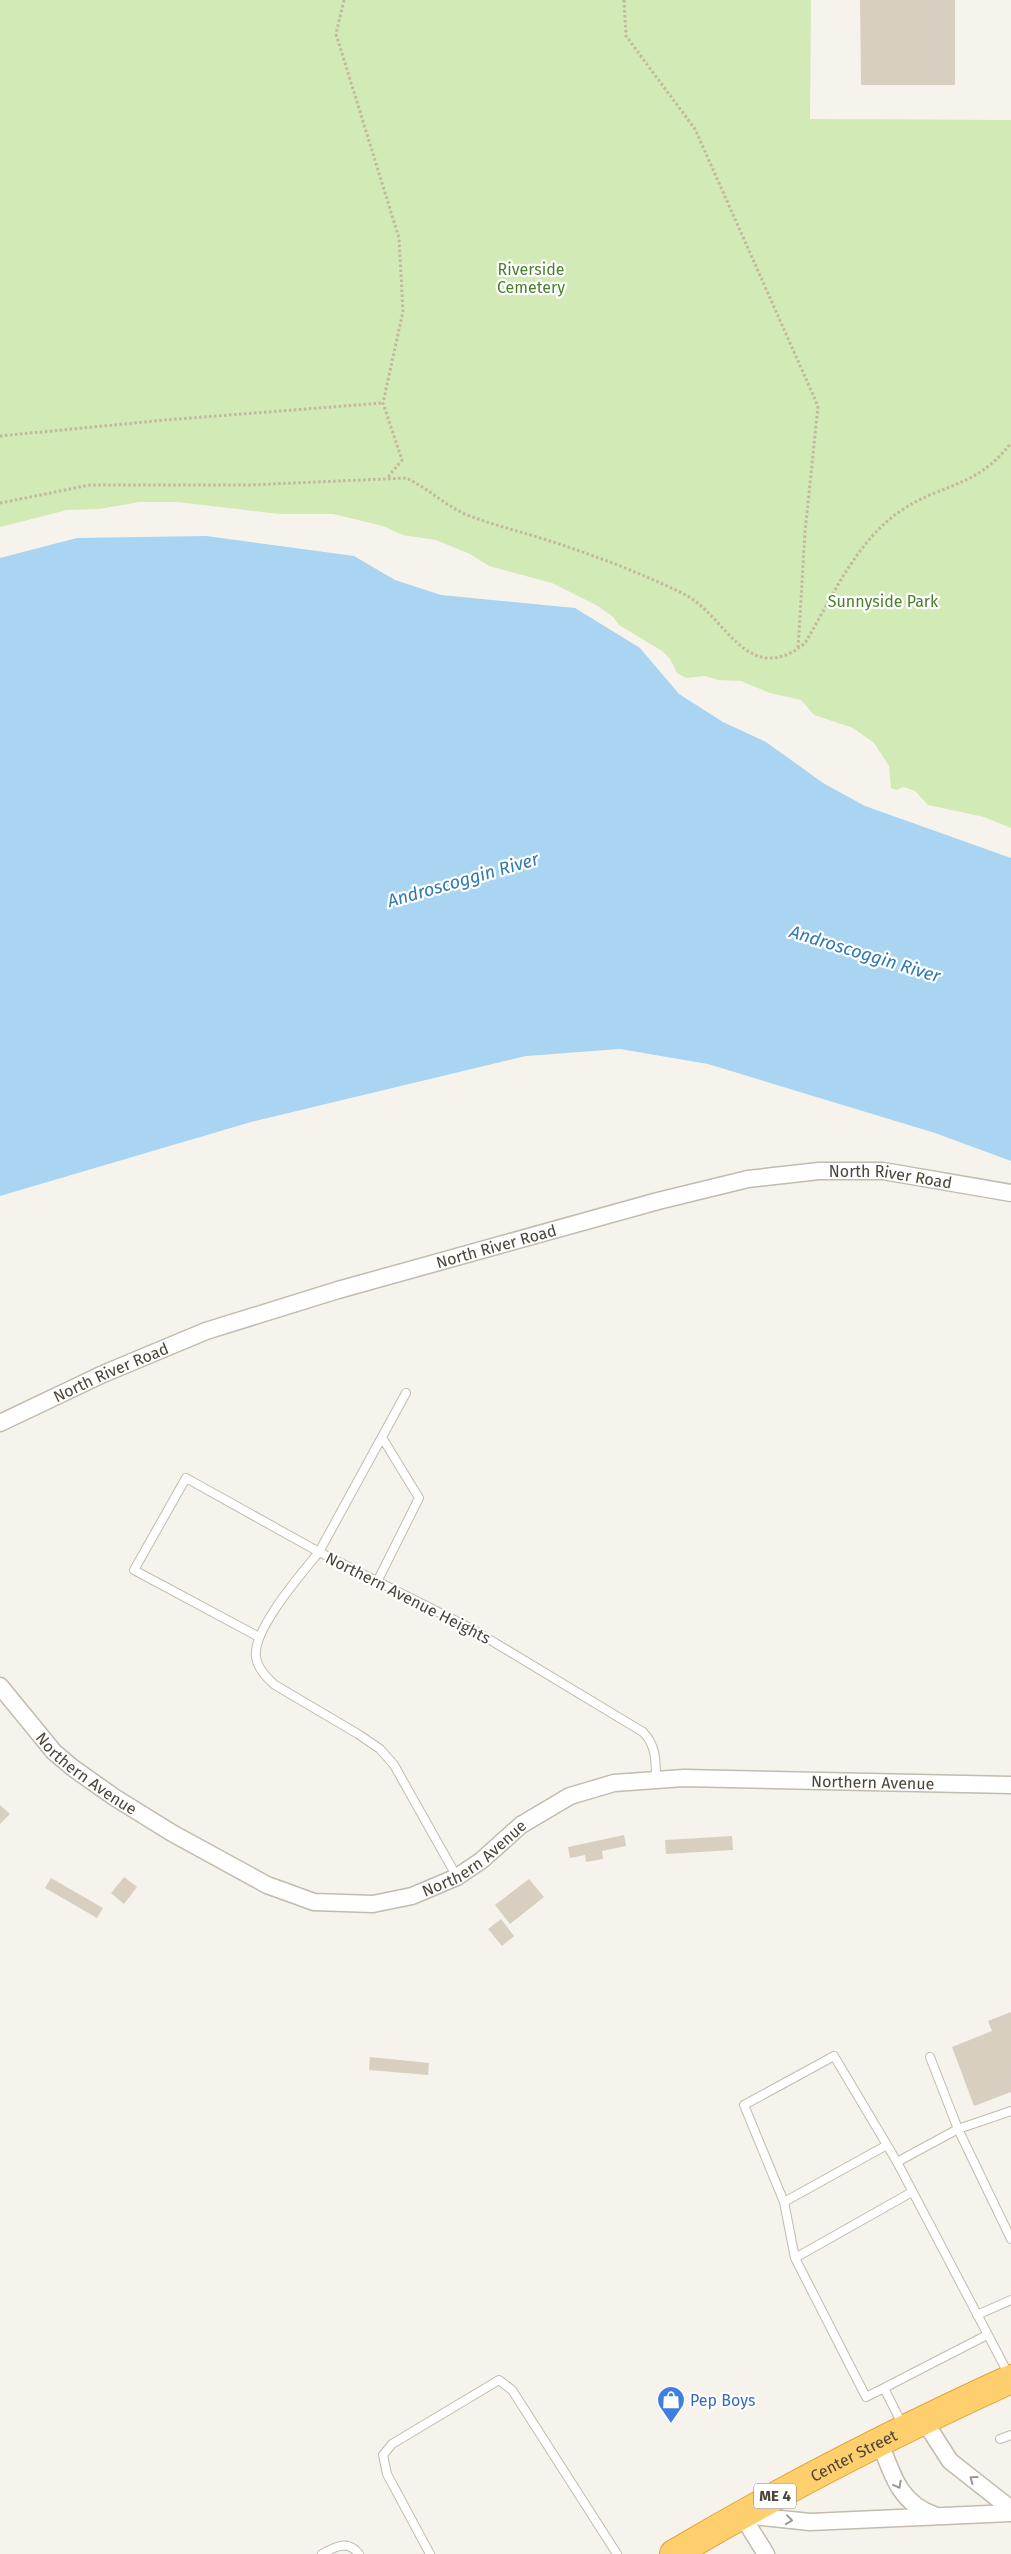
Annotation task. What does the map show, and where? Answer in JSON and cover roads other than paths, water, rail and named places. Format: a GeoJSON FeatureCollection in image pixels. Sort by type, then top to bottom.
{"type":"FeatureCollection","features":[{"type":"Feature","properties":{"kind":"highway","name":"Center Street"},"geometry":{"type":"LineString","coordinates":[[674,2554],[741,2514],[879,2440],[1011,2379]]}},
{"type":"Feature","properties":{"kind":"street","name":"North River Road"},"geometry":{"type":"LineString","coordinates":[[0,1423],[103,1374],[206,1331],[338,1290],[639,1206],[748,1179],[819,1171],[883,1171],[1011,1193]]}},
{"type":"Feature","properties":{"kind":"street","name":"Northern Avenue"},"geometry":{"type":"LineString","coordinates":[[0,1686],[35,1731],[73,1768],[172,1833],[267,1885],[314,1902],[373,1904],[412,1896],[457,1877],[482,1860],[521,1825],[570,1796],[614,1782],[656,1779],[848,1780],[1011,1785]]}},
{"type":"Feature","properties":{"kind":"street"},"geometry":{"type":"LineString","coordinates":[[913,2424],[950,2461],[1011,2509]]}},
{"type":"Feature","properties":{"kind":"street"},"geometry":{"type":"LineString","coordinates":[[879,2440],[893,2476],[908,2501],[920,2510],[940,2517]]}},
{"type":"Feature","properties":{"kind":"street"},"geometry":{"type":"LineString","coordinates":[[741,2514],[810,2522],[1011,2512]]}},
{"type":"Feature","properties":{"kind":"street"},"geometry":{"type":"LineString","coordinates":[[741,2514],[766,2554]]}},
{"type":"Feature","properties":{"kind":"lane"},"geometry":{"type":"LineString","coordinates":[[406,1393],[383,1439],[319,1552],[186,1478],[134,1570],[259,1637],[256,1655],[265,1676],[275,1685],[380,1749],[394,1765],[457,1877]]}},
{"type":"Feature","properties":{"kind":"lane"},"geometry":{"type":"LineString","coordinates":[[378,1582],[419,1498],[383,1439]]}},
{"type":"Feature","properties":{"kind":"lane","name":"Northern Avenue Heights"},"geometry":{"type":"LineString","coordinates":[[259,1637],[285,1595],[319,1552],[472,1629],[643,1732],[651,1739],[655,1753],[656,1779]]}},
{"type":"Feature","properties":{"kind":"lane"},"geometry":{"type":"LineString","coordinates":[[987,2335],[866,2397],[795,2258],[784,2202],[744,2105],[834,2056],[887,2145],[1011,2379]]}},
{"type":"Feature","properties":{"kind":"lane"},"geometry":{"type":"LineString","coordinates":[[930,2057],[958,2129],[1011,2239]]}},
{"type":"Feature","properties":{"kind":"lane"},"geometry":{"type":"LineString","coordinates":[[896,2162],[958,2129],[1011,2111]]}},
{"type":"Feature","properties":{"kind":"lane"},"geometry":{"type":"LineString","coordinates":[[784,2202],[887,2145]]}},
{"type":"Feature","properties":{"kind":"lane"},"geometry":{"type":"LineString","coordinates":[[795,2258],[912,2192]]}},
{"type":"Feature","properties":{"kind":"lane"},"geometry":{"type":"LineString","coordinates":[[977,2315],[1011,2300]]}},
{"type":"Feature","properties":{"kind":"lane"},"geometry":{"type":"LineString","coordinates":[[430,2554],[387,2474],[383,2455],[392,2444],[499,2380],[512,2390],[617,2554]]}},
{"type":"Feature","properties":{"kind":"lane"},"geometry":{"type":"LineString","coordinates":[[884,2388],[913,2424]]}},
{"type":"Feature","properties":{"kind":"lane"},"geometry":{"type":"LineString","coordinates":[[1000,2440],[1011,2435]]}},
{"type":"Feature","properties":{"kind":"lane"},"geometry":{"type":"LineString","coordinates":[[322,2554],[342,2544],[349,2545],[359,2554]]}},
{"type":"Feature","properties":{"kind":"water","name":"Androscoggin River"},"geometry":{"type":"Polygon","coordinates":[[[206,536],[354,556],[395,580],[441,595],[575,608],[640,648],[679,694],[723,722],[766,742],[823,783],[865,806],[1011,858],[1011,1161],[935,1133],[708,1064],[620,1049],[526,1056],[251,1122],[0,1196],[0,558],[77,538],[206,536]]]}},
{"type":"Feature","properties":{"kind":"place","name":"Pep Boys"},"geometry":{"type":"Point","coordinates":[671,2424]}},
{"type":"Feature","properties":{"kind":"park label","name":"Riverside Cemetery"},"geometry":{"type":"Point","coordinates":[531,278]}},
{"type":"Feature","properties":{"kind":"park label","name":"Sunnyside Park"},"geometry":{"type":"Point","coordinates":[883,601]}}]}
